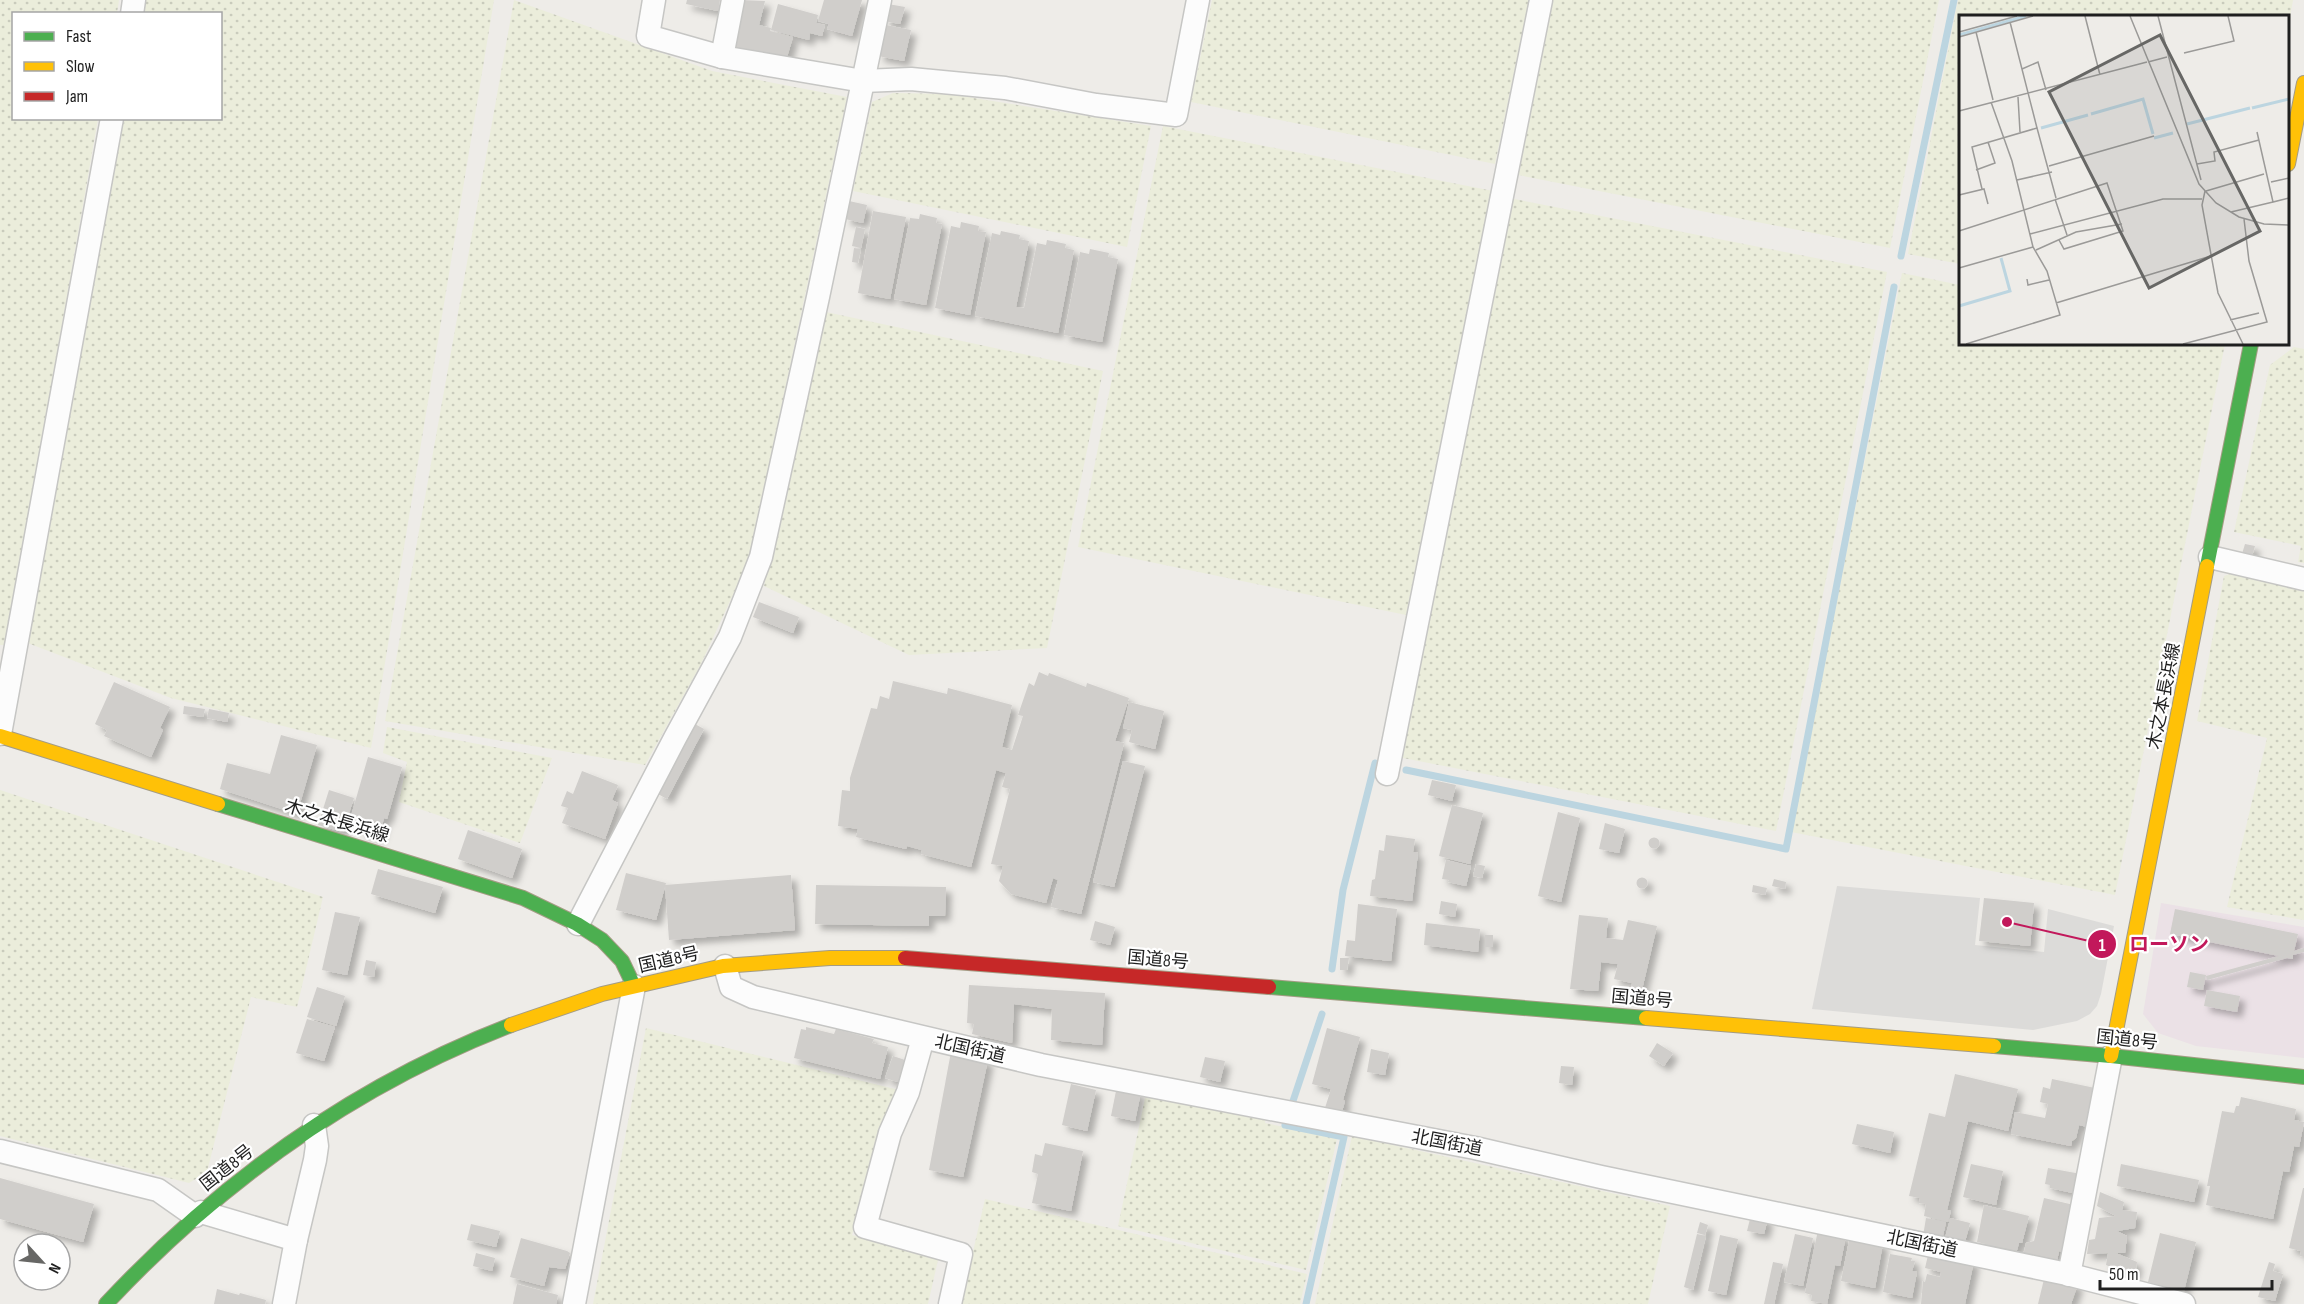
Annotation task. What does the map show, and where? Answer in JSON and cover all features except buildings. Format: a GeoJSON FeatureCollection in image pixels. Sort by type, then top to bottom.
{"type":"FeatureCollection","features":[{"type":"Feature","properties":{"kind":"main road"},"geometry":{"type":"LineString","coordinates":[[2289,159],[2304,83]]}},
{"type":"Feature","properties":{"kind":"main road","name":"木之本長浜線"},"geometry":{"type":"LineString","coordinates":[[2111,1056],[2251,345]]}},
{"type":"Feature","properties":{"kind":"main road","name":"木之本長浜線"},"geometry":{"type":"LineString","coordinates":[[0,735],[523,898],[578,924],[607,945],[622,961],[634,986]]}},
{"type":"Feature","properties":{"kind":"main road","name":"国道8号"},"geometry":{"type":"LineString","coordinates":[[106,1304],[134,1272],[232,1186],[314,1125],[408,1070],[475,1038],[532,1016],[634,986],[724,966],[824,957],[932,959],[2111,1056],[2304,1077]]}},
{"type":"Feature","properties":{"kind":"street"},"geometry":{"type":"LineString","coordinates":[[654,0],[648,36],[722,57],[862,81],[911,79],[1005,88],[1096,105],[1176,115],[1198,0]]}},
{"type":"Feature","properties":{"kind":"street"},"geometry":{"type":"LineString","coordinates":[[722,57],[733,0]]}},
{"type":"Feature","properties":{"kind":"street"},"geometry":{"type":"LineString","coordinates":[[578,924],[730,637],[761,557],[880,0]]}},
{"type":"Feature","properties":{"kind":"street"},"geometry":{"type":"LineString","coordinates":[[1388,774],[1541,0]]}},
{"type":"Feature","properties":{"kind":"street"},"geometry":{"type":"LineString","coordinates":[[0,735],[112,120]]}},
{"type":"Feature","properties":{"kind":"street"},"geometry":{"type":"LineString","coordinates":[[2210,557],[2304,579]]}},
{"type":"Feature","properties":{"kind":"street","name":"北国街道"},"geometry":{"type":"LineString","coordinates":[[724,966],[731,987],[753,997],[923,1038],[1041,1065],[1475,1148],[1601,1177],[2069,1275],[2184,1304]]}},
{"type":"Feature","properties":{"kind":"street"},"geometry":{"type":"LineString","coordinates":[[574,1304],[634,986]]}},
{"type":"Feature","properties":{"kind":"street"},"geometry":{"type":"LineString","coordinates":[[923,1038],[908,1092],[890,1133],[865,1227],[961,1254],[950,1304]]}},
{"type":"Feature","properties":{"kind":"street"},"geometry":{"type":"LineString","coordinates":[[2069,1275],[2111,1056]]}},
{"type":"Feature","properties":{"kind":"street"},"geometry":{"type":"LineString","coordinates":[[284,1304],[315,1160],[317,1146],[314,1125]]}},
{"type":"Feature","properties":{"kind":"street"},"geometry":{"type":"LineString","coordinates":[[0,1151],[158,1190],[198,1214],[296,1240]]}},
{"type":"Feature","properties":{"kind":"shaded area"},"geometry":{"type":"Polygon","coordinates":[[[1837,886],[1980,898],[1975,945],[2044,952],[2048,909],[2114,926],[2097,1006],[2090,1014],[2077,1021],[2033,1030],[1812,1009],[1837,886]]]}},
{"type":"Feature","properties":{"kind":"shaded area"},"geometry":{"type":"Polygon","coordinates":[[[2161,903],[2304,927],[2304,1058],[2196,1046],[2158,1033],[2143,1014],[2161,903]]]}},
{"type":"Feature","properties":{"kind":"green space"},"geometry":{"type":"Polygon","coordinates":[[[0,0],[119,0],[117,12],[12,12],[12,120],[98,120],[6,645],[0,645],[0,0]]]}},
{"type":"Feature","properties":{"kind":"green space"},"geometry":{"type":"Polygon","coordinates":[[[142,0],[494,0],[371,748],[171,698],[25,642],[120,120],[222,120],[222,12],[139,12],[142,0]]]}},
{"type":"Feature","properties":{"kind":"green space"},"geometry":{"type":"Polygon","coordinates":[[[514,0],[712,71],[847,97],[749,560],[700,666],[645,765],[385,721],[514,0]]]}},
{"type":"Feature","properties":{"kind":"green space"},"geometry":{"type":"Polygon","coordinates":[[[1212,0],[1529,0],[1495,164],[1191,102],[1212,0]]]}},
{"type":"Feature","properties":{"kind":"green space"},"geometry":{"type":"Polygon","coordinates":[[[1548,0],[1939,0],[1890,248],[1513,174],[1548,0]]]}},
{"type":"Feature","properties":{"kind":"green space"},"geometry":{"type":"Polygon","coordinates":[[[1958,0],[2293,0],[2289,22],[2289,15],[1959,15],[1959,264],[1908,254],[1958,0]]]}},
{"type":"Feature","properties":{"kind":"green space"},"geometry":{"type":"Polygon","coordinates":[[[893,93],[948,94],[1151,126],[1127,247],[853,191],[872,102],[893,93]]]}},
{"type":"Feature","properties":{"kind":"green space"},"geometry":{"type":"Polygon","coordinates":[[[1163,126],[1493,191],[1406,615],[1078,547],[1163,126]]]}},
{"type":"Feature","properties":{"kind":"green space"},"geometry":{"type":"Polygon","coordinates":[[[1509,198],[1887,272],[1776,831],[1398,757],[1509,198]]]}},
{"type":"Feature","properties":{"kind":"green space"},"geometry":{"type":"Polygon","coordinates":[[[1902,273],[1959,285],[1959,345],[2225,345],[2115,895],[1791,832],[1902,273]]]}},
{"type":"Feature","properties":{"kind":"green space"},"geometry":{"type":"Polygon","coordinates":[[[826,312],[1103,371],[1047,648],[909,655],[764,586],[826,312]]]}},
{"type":"Feature","properties":{"kind":"green space"},"geometry":{"type":"Polygon","coordinates":[[[2294,347],[2304,349],[2304,563],[2298,562],[2301,546],[2234,532],[2270,365],[2294,347]]]}},
{"type":"Feature","properties":{"kind":"green space"},"geometry":{"type":"Polygon","coordinates":[[[2232,573],[2304,589],[2304,920],[2227,907],[2267,738],[2197,721],[2224,576],[2232,573]]]}},
{"type":"Feature","properties":{"kind":"green space"},"geometry":{"type":"Polygon","coordinates":[[[387,727],[552,758],[520,843],[399,802],[407,762],[383,753],[387,727]]]}},
{"type":"Feature","properties":{"kind":"green space"},"geometry":{"type":"Polygon","coordinates":[[[0,790],[323,897],[297,1007],[251,997],[207,1172],[189,1183],[0,1136],[0,790]]]}},
{"type":"Feature","properties":{"kind":"green space"},"geometry":{"type":"Polygon","coordinates":[[[646,1028],[899,1090],[879,1134],[852,1235],[938,1260],[928,1304],[593,1304],[646,1028]]]}},
{"type":"Feature","properties":{"kind":"green space"},"geometry":{"type":"Polygon","coordinates":[[[1147,1089],[1266,1117],[1265,1123],[1337,1139],[1306,1270],[1118,1226],[1147,1089]]]}},
{"type":"Feature","properties":{"kind":"green space"},"geometry":{"type":"Polygon","coordinates":[[[1352,1136],[1670,1206],[1648,1304],[1315,1304],[1352,1136]]]}},
{"type":"Feature","properties":{"kind":"green space"},"geometry":{"type":"Polygon","coordinates":[[[985,1199],[1307,1274],[1300,1304],[961,1304],[985,1199]]]}},
{"type":"Feature","properties":{"kind":"waterway"},"geometry":{"type":"LineString","coordinates":[[1901,256],[1954,0]]}},
{"type":"Feature","properties":{"kind":"waterway"},"geometry":{"type":"LineString","coordinates":[[1406,770],[1786,849],[1894,287]]}},
{"type":"Feature","properties":{"kind":"waterway"},"geometry":{"type":"LineString","coordinates":[[1332,969],[1343,890],[1375,763]]}},
{"type":"Feature","properties":{"kind":"waterway"},"geometry":{"type":"LineString","coordinates":[[1292,1104],[1322,1014]]}},
{"type":"Feature","properties":{"kind":"waterway"},"geometry":{"type":"LineString","coordinates":[[1285,1125],[1344,1137],[1306,1304]]}},
{"type":"Feature","properties":{"kind":"traffic: fast"},"geometry":{"type":"LineString","coordinates":[[2207,566],[2251,345]]}},
{"type":"Feature","properties":{"kind":"traffic: fast"},"geometry":{"type":"LineString","coordinates":[[218,804],[523,898],[577,924],[602,940],[622,961],[634,986]]}},
{"type":"Feature","properties":{"kind":"traffic: fast"},"geometry":{"type":"LineString","coordinates":[[1269,987],[1646,1018]]}},
{"type":"Feature","properties":{"kind":"traffic: fast"},"geometry":{"type":"LineString","coordinates":[[106,1304],[195,1217],[293,1141],[344,1107],[398,1077],[453,1049],[511,1025]]}},
{"type":"Feature","properties":{"kind":"traffic: fast"},"geometry":{"type":"LineString","coordinates":[[1994,1046],[2304,1077]]}},
{"type":"Feature","properties":{"kind":"traffic: slow"},"geometry":{"type":"LineString","coordinates":[[2289,159],[2304,83]]}},
{"type":"Feature","properties":{"kind":"traffic: slow"},"geometry":{"type":"LineString","coordinates":[[2111,1056],[2207,566]]}},
{"type":"Feature","properties":{"kind":"traffic: slow"},"geometry":{"type":"LineString","coordinates":[[0,736],[218,804]]}},
{"type":"Feature","properties":{"kind":"traffic: slow"},"geometry":{"type":"LineString","coordinates":[[511,1025],[602,994],[723,966],[830,958],[905,958]]}},
{"type":"Feature","properties":{"kind":"traffic: slow"},"geometry":{"type":"LineString","coordinates":[[1646,1018],[1994,1046]]}},
{"type":"Feature","properties":{"kind":"traffic: jam"},"geometry":{"type":"LineString","coordinates":[[905,958],[1269,987]]}},
{"type":"Feature","properties":{"kind":"place","name":"ローソン"},"geometry":{"type":"Point","coordinates":[2007,922]}}]}
